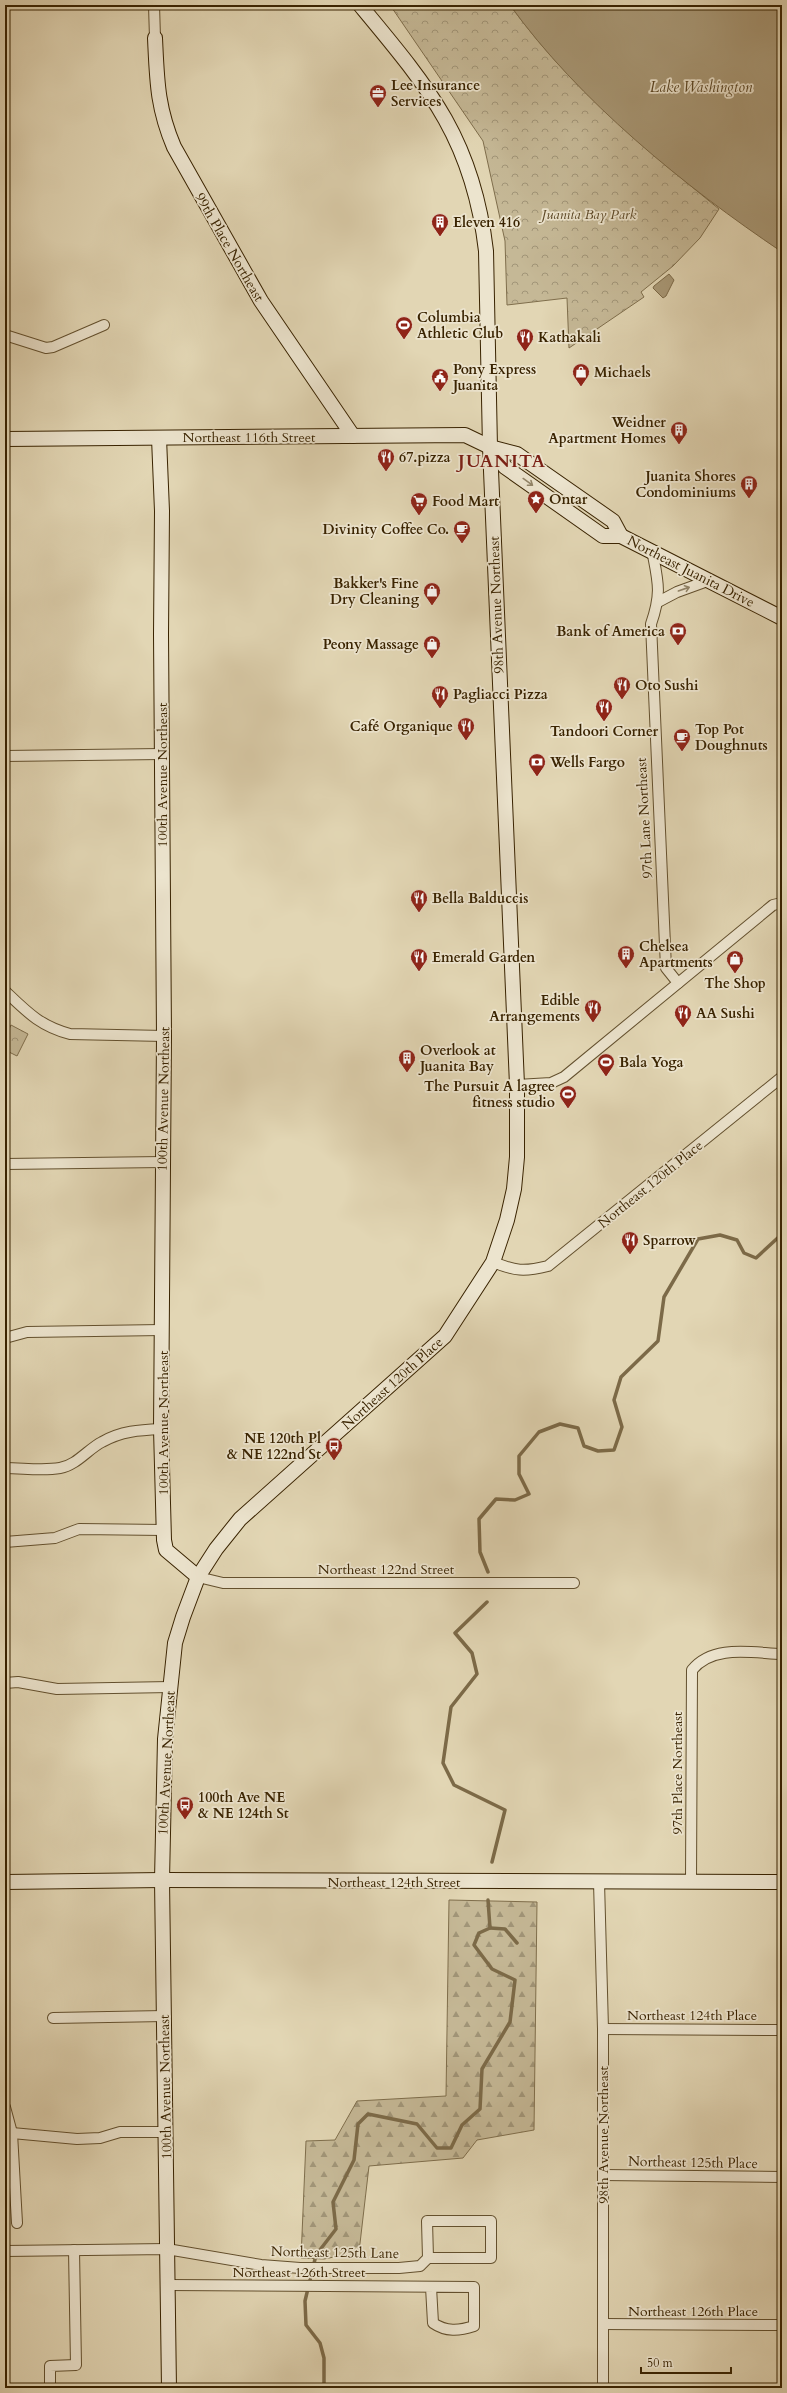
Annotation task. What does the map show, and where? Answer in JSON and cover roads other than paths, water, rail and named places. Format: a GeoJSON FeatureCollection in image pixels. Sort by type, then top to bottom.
{"type":"FeatureCollection","features":[{"type":"Feature","properties":{"kind":"main road","name":"98th Avenue Northeast"},"geometry":{"type":"LineString","coordinates":[[360,5],[409,64],[436,101],[457,141],[473,180],[482,222],[486,251],[490,447],[518,1135],[514,1189],[507,1220],[493,1262]]}},
{"type":"Feature","properties":{"kind":"main road","name":"99th Place Northeast"},"geometry":{"type":"LineString","coordinates":[[155,38],[158,92],[163,122],[174,147],[261,301],[353,436]]}},
{"type":"Feature","properties":{"kind":"main road","name":"Northeast 116th Street"},"geometry":{"type":"LineString","coordinates":[[5,439],[465,435],[490,447]]}},
{"type":"Feature","properties":{"kind":"main road","name":"100th Avenue Northeast"},"geometry":{"type":"LineString","coordinates":[[159,438],[162,511],[161,754],[164,1036],[161,1430],[164,1530],[166,1550],[198,1577],[175,1643],[164,1743],[162,1880],[169,2388]]}},
{"type":"Feature","properties":{"kind":"main road","name":"Northeast Juanita Drive"},"geometry":{"type":"LineString","coordinates":[[490,447],[517,454],[613,521],[621,536],[652,550],[782,618]]}},
{"type":"Feature","properties":{"kind":"main road","name":"Northeast 120th Place"},"geometry":{"type":"LineString","coordinates":[[198,1577],[216,1549],[240,1519],[445,1336],[493,1262]]}},
{"type":"Feature","properties":{"kind":"main road","name":"Northeast 124th Street"},"geometry":{"type":"LineString","coordinates":[[5,1882],[162,1880],[782,1882]]}},
{"type":"Feature","properties":{"kind":"street"},"geometry":{"type":"LineString","coordinates":[[154,5],[155,38]]}},
{"type":"Feature","properties":{"kind":"street"},"geometry":{"type":"LineString","coordinates":[[5,335],[46,348],[53,347],[104,325]]}},
{"type":"Feature","properties":{"kind":"street","name":"97th Lane Northeast"},"geometry":{"type":"LineString","coordinates":[[652,550],[658,582],[658,602],[651,624],[657,799],[666,968],[678,983]]}},
{"type":"Feature","properties":{"kind":"street"},"geometry":{"type":"LineString","coordinates":[[658,602],[677,592],[710,580]]}},
{"type":"Feature","properties":{"kind":"street"},"geometry":{"type":"LineString","coordinates":[[5,756],[161,754]]}},
{"type":"Feature","properties":{"kind":"street"},"geometry":{"type":"LineString","coordinates":[[517,1085],[551,1083],[564,1077],[773,905],[782,903]]}},
{"type":"Feature","properties":{"kind":"street"},"geometry":{"type":"LineString","coordinates":[[5,991],[33,1017],[50,1028],[70,1034],[164,1036]]}},
{"type":"Feature","properties":{"kind":"street","name":"Northeast 120th Place"},"geometry":{"type":"LineString","coordinates":[[493,1262],[516,1270],[531,1270],[548,1266],[782,1079]]}},
{"type":"Feature","properties":{"kind":"street"},"geometry":{"type":"LineString","coordinates":[[5,1164],[163,1162]]}},
{"type":"Feature","properties":{"kind":"street"},"geometry":{"type":"LineString","coordinates":[[5,1338],[27,1332],[162,1330]]}},
{"type":"Feature","properties":{"kind":"street"},"geometry":{"type":"LineString","coordinates":[[5,1468],[61,1468],[78,1459],[102,1442],[122,1433],[133,1430],[161,1430]]}},
{"type":"Feature","properties":{"kind":"street"},"geometry":{"type":"LineString","coordinates":[[5,1542],[55,1538],[79,1529],[164,1530]]}},
{"type":"Feature","properties":{"kind":"street","name":"Northeast 122nd Street"},"geometry":{"type":"LineString","coordinates":[[198,1577],[223,1583],[574,1583]]}},
{"type":"Feature","properties":{"kind":"street","name":"97th Place Northeast"},"geometry":{"type":"LineString","coordinates":[[691,1882],[692,1670],[696,1665],[717,1653],[782,1654]]}},
{"type":"Feature","properties":{"kind":"street"},"geometry":{"type":"LineString","coordinates":[[5,1683],[18,1682],[57,1689],[170,1687]]}},
{"type":"Feature","properties":{"kind":"street","name":"98th Avenue Northeast"},"geometry":{"type":"LineString","coordinates":[[599,1882],[604,2176],[603,2388]]}},
{"type":"Feature","properties":{"kind":"street"},"geometry":{"type":"LineString","coordinates":[[53,2018],[164,2016]]}},
{"type":"Feature","properties":{"kind":"street","name":"Northeast 124th Place"},"geometry":{"type":"LineString","coordinates":[[602,2029],[782,2030]]}},
{"type":"Feature","properties":{"kind":"street"},"geometry":{"type":"LineString","coordinates":[[5,2107],[12,2133],[17,2223]]}},
{"type":"Feature","properties":{"kind":"street"},"geometry":{"type":"LineString","coordinates":[[12,2133],[77,2139],[100,2138],[120,2132],[166,2132]]}},
{"type":"Feature","properties":{"kind":"street","name":"Northeast 125th Place"},"geometry":{"type":"LineString","coordinates":[[604,2176],[782,2177]]}},
{"type":"Feature","properties":{"kind":"street","name":"Northeast 125th Lane"},"geometry":{"type":"LineString","coordinates":[[167,2249],[261,2265],[300,2268],[399,2268],[420,2266],[428,2258],[491,2258],[491,2221],[427,2221],[428,2258]]}},
{"type":"Feature","properties":{"kind":"street"},"geometry":{"type":"LineString","coordinates":[[5,2251],[167,2249]]}},
{"type":"Feature","properties":{"kind":"street"},"geometry":{"type":"LineString","coordinates":[[50,2388],[50,2366],[76,2365],[74,2250]]}},
{"type":"Feature","properties":{"kind":"street","name":"Northeast 126th Street"},"geometry":{"type":"LineString","coordinates":[[168,2285],[431,2287]]}},
{"type":"Feature","properties":{"kind":"street"},"geometry":{"type":"LineString","coordinates":[[431,2287],[474,2287],[474,2326],[453,2330],[441,2328],[433,2323],[431,2287]]}},
{"type":"Feature","properties":{"kind":"street","name":"Northeast 126th Place"},"geometry":{"type":"LineString","coordinates":[[603,2324],[782,2325]]}},
{"type":"Feature","properties":{"kind":"water","name":"Lake Washington"},"geometry":{"type":"Polygon","coordinates":[[[510,5],[782,5],[782,252],[745,227],[708,199],[635,140],[600,108],[568,75],[537,40],[510,5]]]}},
{"type":"Feature","properties":{"kind":"water"},"geometry":{"type":"Polygon","coordinates":[[[669,274],[674,280],[666,296],[663,298],[653,288],[669,274]]]}},
{"type":"Feature","properties":{"kind":"waterway"},"geometry":{"type":"LineString","coordinates":[[488,1572],[480,1552],[479,1519],[496,1499],[515,1500],[529,1494],[519,1474],[519,1456],[539,1432],[560,1424],[578,1428],[584,1446],[598,1451],[614,1450],[622,1427],[614,1400],[621,1377],[658,1341],[664,1297],[698,1239],[720,1235],[737,1240],[744,1253],[756,1258],[782,1234]]}},
{"type":"Feature","properties":{"kind":"waterway"},"geometry":{"type":"LineString","coordinates":[[487,1602],[455,1633],[472,1653],[477,1674],[451,1707],[443,1763],[454,1785],[505,1810],[492,1862]]}},
{"type":"Feature","properties":{"kind":"waterway"},"geometry":{"type":"LineString","coordinates":[[324,2388],[324,2358],[320,2343],[306,2325],[305,2301],[316,2255],[336,2229],[333,2202],[354,2160],[358,2124],[368,2114],[417,2124],[437,2148],[451,2148],[462,2125],[480,2109],[482,2069],[510,2022],[515,1980],[492,1969],[474,1945],[479,1933],[490,1928],[488,1900]]}},
{"type":"Feature","properties":{"kind":"waterway"},"geometry":{"type":"LineString","coordinates":[[490,1928],[505,1929],[517,1943]]}},
{"type":"Feature","properties":{"kind":"place","name":"Lee Insurance Services"},"geometry":{"type":"Point","coordinates":[378,108]}},
{"type":"Feature","properties":{"kind":"place","name":"Eleven 416"},"geometry":{"type":"Point","coordinates":[440,237]}},
{"type":"Feature","properties":{"kind":"place","name":"Columbia Athletic Club"},"geometry":{"type":"Point","coordinates":[404,340]}},
{"type":"Feature","properties":{"kind":"place","name":"Kathakali"},"geometry":{"type":"Point","coordinates":[525,352]}},
{"type":"Feature","properties":{"kind":"place","name":"Michaels"},"geometry":{"type":"Point","coordinates":[581,387]}},
{"type":"Feature","properties":{"kind":"place","name":"Pony Express Juanita"},"geometry":{"type":"Point","coordinates":[440,392]}},
{"type":"Feature","properties":{"kind":"place","name":"Weidner Apartment Homes"},"geometry":{"type":"Point","coordinates":[679,445]}},
{"type":"Feature","properties":{"kind":"place","name":"67.pizza"},"geometry":{"type":"Point","coordinates":[386,472]}},
{"type":"Feature","properties":{"kind":"place","name":"Juanita Shores Condominiums"},"geometry":{"type":"Point","coordinates":[749,499]}},
{"type":"Feature","properties":{"kind":"place","name":"Ontar"},"geometry":{"type":"Point","coordinates":[536,514]}},
{"type":"Feature","properties":{"kind":"place","name":"Food Mart"},"geometry":{"type":"Point","coordinates":[419,516]}},
{"type":"Feature","properties":{"kind":"place","name":"Divinity Coffee Co."},"geometry":{"type":"Point","coordinates":[462,544]}},
{"type":"Feature","properties":{"kind":"place","name":"Bakker's Fine Dry Cleaning"},"geometry":{"type":"Point","coordinates":[432,606]}},
{"type":"Feature","properties":{"kind":"place","name":"Bank of America"},"geometry":{"type":"Point","coordinates":[678,646]}},
{"type":"Feature","properties":{"kind":"place","name":"Peony Massage"},"geometry":{"type":"Point","coordinates":[432,659]}},
{"type":"Feature","properties":{"kind":"place","name":"Oto Sushi"},"geometry":{"type":"Point","coordinates":[622,700]}},
{"type":"Feature","properties":{"kind":"place","name":"Pagliacci Pizza"},"geometry":{"type":"Point","coordinates":[440,709]}},
{"type":"Feature","properties":{"kind":"place","name":"Tandoori Corner"},"geometry":{"type":"Point","coordinates":[604,722]}},
{"type":"Feature","properties":{"kind":"place","name":"Café Organique"},"geometry":{"type":"Point","coordinates":[466,741]}},
{"type":"Feature","properties":{"kind":"place","name":"Top Pot Doughnuts"},"geometry":{"type":"Point","coordinates":[682,752]}},
{"type":"Feature","properties":{"kind":"place","name":"Wells Fargo"},"geometry":{"type":"Point","coordinates":[537,777]}},
{"type":"Feature","properties":{"kind":"place","name":"Bella Balduccis"},"geometry":{"type":"Point","coordinates":[419,913]}},
{"type":"Feature","properties":{"kind":"place","name":"Chelsea Apartments"},"geometry":{"type":"Point","coordinates":[626,969]}},
{"type":"Feature","properties":{"kind":"place","name":"Emerald Garden"},"geometry":{"type":"Point","coordinates":[419,972]}},
{"type":"Feature","properties":{"kind":"place","name":"The Shop"},"geometry":{"type":"Point","coordinates":[735,974]}},
{"type":"Feature","properties":{"kind":"place","name":"Edible Arrangements"},"geometry":{"type":"Point","coordinates":[593,1023]}},
{"type":"Feature","properties":{"kind":"place","name":"AA Sushi"},"geometry":{"type":"Point","coordinates":[683,1028]}},
{"type":"Feature","properties":{"kind":"place","name":"Overlook at Juanita Bay"},"geometry":{"type":"Point","coordinates":[407,1073]}},
{"type":"Feature","properties":{"kind":"place","name":"Bala Yoga"},"geometry":{"type":"Point","coordinates":[606,1077]}},
{"type":"Feature","properties":{"kind":"place","name":"The Pursuit A lagree fitness studio"},"geometry":{"type":"Point","coordinates":[568,1109]}},
{"type":"Feature","properties":{"kind":"place","name":"Sparrow"},"geometry":{"type":"Point","coordinates":[630,1255]}},
{"type":"Feature","properties":{"kind":"place","name":"NE 120th Pl & NE 122nd St"},"geometry":{"type":"Point","coordinates":[334,1461]}},
{"type":"Feature","properties":{"kind":"place","name":"100th Ave NE & NE 124th St"},"geometry":{"type":"Point","coordinates":[185,1820]}},
{"type":"Feature","properties":{"kind":"district","name":"JUANITA"},"geometry":{"type":"Point","coordinates":[502,461]}},
{"type":"Feature","properties":{"kind":"park label","name":"Juanita Bay Park"},"geometry":{"type":"Point","coordinates":[589,214]}}]}
